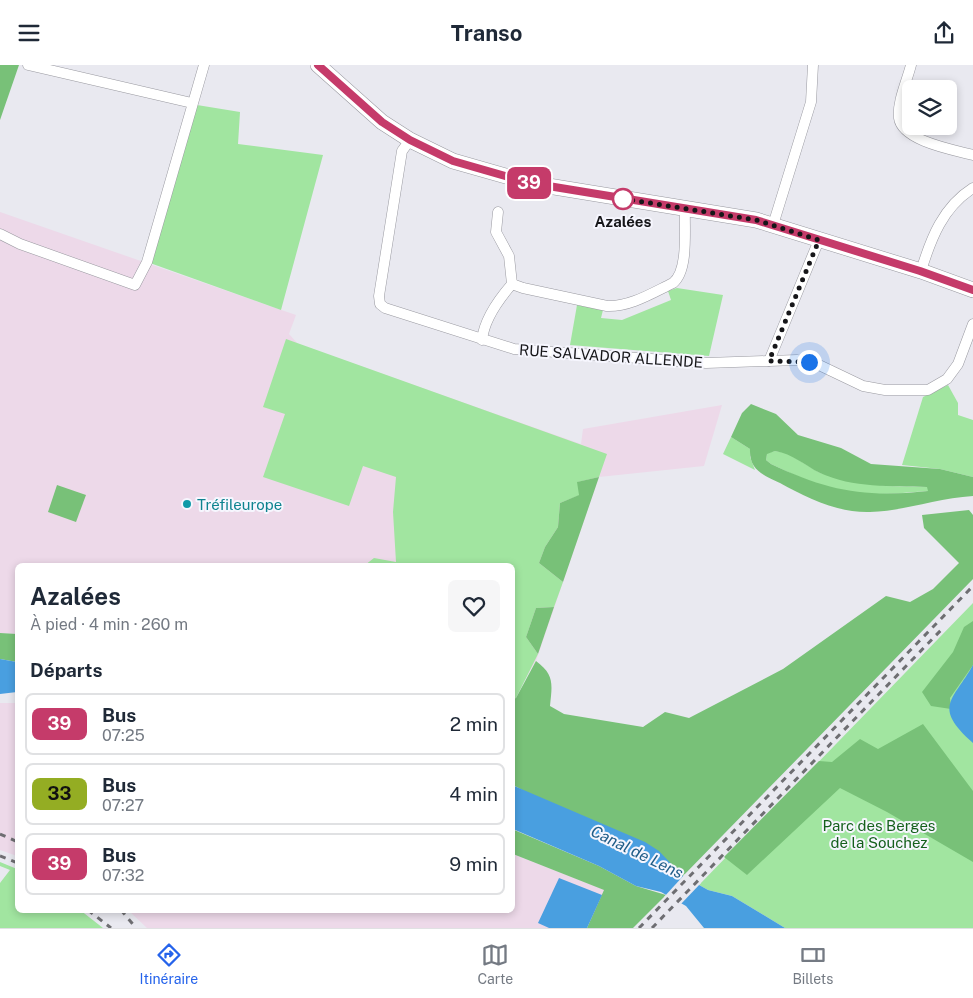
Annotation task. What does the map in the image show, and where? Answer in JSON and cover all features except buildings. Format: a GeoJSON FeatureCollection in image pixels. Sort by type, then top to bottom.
{"type":"FeatureCollection","features":[{"type":"Feature","properties":{"kind":"street"},"geometry":{"type":"LineString","coordinates":[[28,65],[191,107]]}},
{"type":"Feature","properties":{"kind":"street"},"geometry":{"type":"LineString","coordinates":[[0,234],[20,244],[135,285],[147,262],[204,65]]}},
{"type":"Feature","properties":{"kind":"street"},"geometry":{"type":"LineString","coordinates":[[318,65],[361,105],[410,140],[453,161],[530,183],[756,220],[920,271],[973,290]]}},
{"type":"Feature","properties":{"kind":"street"},"geometry":{"type":"LineString","coordinates":[[773,225],[811,103],[813,65]]}},
{"type":"Feature","properties":{"kind":"street"},"geometry":{"type":"LineString","coordinates":[[911,65],[900,106],[899,120],[902,126],[910,135],[924,141],[973,155]]}},
{"type":"Feature","properties":{"kind":"street","name":"RUE SALVADOR ALLENDE"},"geometry":{"type":"LineString","coordinates":[[410,140],[402,151],[379,296],[380,304],[385,308],[482,340],[528,351],[706,363],[809,362],[874,389],[928,390],[941,384],[953,372],[958,364],[973,324]]}},
{"type":"Feature","properties":{"kind":"street"},"geometry":{"type":"LineString","coordinates":[[920,271],[942,218],[973,187]]}},
{"type":"Feature","properties":{"kind":"street"},"geometry":{"type":"LineString","coordinates":[[512,284],[607,306],[618,307],[630,303],[679,278],[683,264],[685,208]]}},
{"type":"Feature","properties":{"kind":"street"},"geometry":{"type":"LineString","coordinates":[[482,340],[486,323],[501,297],[512,284],[509,256],[496,232],[498,212]]}},
{"type":"Feature","properties":{"kind":"street"},"geometry":{"type":"LineString","coordinates":[[769,361],[819,240]]}},
{"type":"Feature","properties":{"kind":"shaded area"},"geometry":{"type":"Polygon","coordinates":[[[0,212],[296,315],[289,334],[298,344],[581,444],[583,429],[722,405],[704,466],[599,477],[536,661],[515,696],[515,563],[15,563],[15,634],[0,633],[0,212]]]}},
{"type":"Feature","properties":{"kind":"shaded area"},"geometry":{"type":"Polygon","coordinates":[[[0,703],[15,703],[15,855],[0,850],[0,703]]]}},
{"type":"Feature","properties":{"kind":"shaded area"},"geometry":{"type":"Polygon","coordinates":[[[515,855],[605,890],[587,928],[147,928],[131,913],[515,913],[515,855]]]}},
{"type":"Feature","properties":{"kind":"green space"},"geometry":{"type":"Polygon","coordinates":[[[0,65],[19,65],[0,120],[0,65]]]}},
{"type":"Feature","properties":{"kind":"green space"},"geometry":{"type":"Polygon","coordinates":[[[197,105],[240,112],[238,144],[323,155],[281,310],[150,263],[197,105]]]}},
{"type":"Feature","properties":{"kind":"green space"},"geometry":{"type":"Polygon","coordinates":[[[677,288],[723,295],[709,356],[570,345],[577,305],[603,310],[601,318],[622,320],[671,300],[668,291],[677,288]]]}},
{"type":"Feature","properties":{"kind":"green space"},"geometry":{"type":"Polygon","coordinates":[[[286,339],[607,454],[599,477],[578,482],[580,495],[560,503],[558,527],[545,547],[539,563],[563,582],[554,607],[536,608],[526,637],[538,654],[516,698],[515,563],[368,563],[374,558],[396,562],[393,512],[396,477],[363,466],[349,506],[263,477],[285,414],[263,407],[286,339]]]}},
{"type":"Feature","properties":{"kind":"green space"},"geometry":{"type":"Polygon","coordinates":[[[948,385],[958,403],[958,415],[973,420],[973,477],[940,469],[902,465],[923,397],[948,385]]]}},
{"type":"Feature","properties":{"kind":"green space"},"geometry":{"type":"Polygon","coordinates":[[[751,404],[776,414],[798,435],[841,448],[871,464],[940,469],[973,477],[973,496],[870,512],[846,510],[823,503],[801,494],[758,471],[752,462],[750,449],[731,437],[742,413],[751,404]],[[775,451],[767,454],[766,460],[771,464],[811,481],[829,486],[866,493],[885,494],[928,491],[927,487],[859,484],[833,478],[781,452],[775,451]]]}},
{"type":"Feature","properties":{"kind":"green space"},"geometry":{"type":"Polygon","coordinates":[[[731,437],[750,449],[750,457],[755,470],[723,454],[731,437]]]}},
{"type":"Feature","properties":{"kind":"green space"},"geometry":{"type":"Polygon","coordinates":[[[775,451],[787,453],[820,473],[885,486],[928,487],[928,491],[877,494],[837,490],[808,481],[771,464],[766,460],[767,453],[775,451]]]}},
{"type":"Feature","properties":{"kind":"green space"},"geometry":{"type":"Polygon","coordinates":[[[599,477],[563,582],[539,563],[545,547],[558,527],[560,503],[579,495],[577,482],[599,477]]]}},
{"type":"Feature","properties":{"kind":"green space"},"geometry":{"type":"Polygon","coordinates":[[[57,485],[86,495],[76,522],[48,512],[57,485]]]}},
{"type":"Feature","properties":{"kind":"green space"},"geometry":{"type":"Polygon","coordinates":[[[969,510],[973,515],[973,579],[683,876],[515,786],[515,698],[536,661],[546,671],[551,681],[550,706],[564,714],[643,727],[665,712],[689,718],[783,669],[886,596],[910,602],[933,589],[959,563],[924,528],[922,515],[969,510]]]}},
{"type":"Feature","properties":{"kind":"green space","name":"Parc des Berges de la Souchez"},"geometry":{"type":"Polygon","coordinates":[[[973,603],[973,928],[785,928],[732,896],[708,890],[699,885],[973,603]]]}},
{"type":"Feature","properties":{"kind":"green space"},"geometry":{"type":"Polygon","coordinates":[[[554,607],[538,654],[526,637],[536,608],[554,607]]]}},
{"type":"Feature","properties":{"kind":"green space"},"geometry":{"type":"Polygon","coordinates":[[[973,621],[973,665],[950,698],[951,709],[931,706],[922,692],[953,652],[964,627],[973,621]]]}},
{"type":"Feature","properties":{"kind":"green space"},"geometry":{"type":"Polygon","coordinates":[[[0,633],[15,634],[15,662],[0,659],[0,633]]]}},
{"type":"Feature","properties":{"kind":"green space"},"geometry":{"type":"Polygon","coordinates":[[[923,724],[973,791],[973,862],[887,812],[840,788],[747,875],[724,857],[819,761],[832,762],[860,739],[878,749],[923,724]]]}},
{"type":"Feature","properties":{"kind":"green space"},"geometry":{"type":"Polygon","coordinates":[[[515,830],[599,866],[636,886],[666,895],[633,928],[587,928],[604,890],[515,855],[515,830]]]}},
{"type":"Feature","properties":{"kind":"green space"},"geometry":{"type":"Polygon","coordinates":[[[0,862],[15,868],[15,913],[84,913],[103,928],[0,928],[0,883],[10,870],[0,866],[0,862]]]}},
{"type":"Feature","properties":{"kind":"water"},"geometry":{"type":"Polygon","coordinates":[[[0,659],[15,662],[15,692],[0,694],[0,659]]]}},
{"type":"Feature","properties":{"kind":"water"},"geometry":{"type":"Polygon","coordinates":[[[973,665],[973,743],[960,731],[953,720],[950,704],[973,665]]]}},
{"type":"Feature","properties":{"kind":"water","name":"Canal de Lens"},"geometry":{"type":"Polygon","coordinates":[[[515,786],[645,842],[659,851],[683,876],[708,890],[732,896],[785,928],[704,928],[686,906],[661,892],[636,886],[599,866],[515,830],[515,786]]]}},
{"type":"Feature","properties":{"kind":"water"},"geometry":{"type":"Polygon","coordinates":[[[559,878],[602,895],[587,928],[549,928],[538,923],[559,878]]]}},
{"type":"Feature","properties":{"kind":"pier"},"geometry":{"type":"Polygon","coordinates":[[[685,874],[701,883],[680,905],[664,897],[685,874]]]}},
{"type":"Feature","properties":{"kind":"railway"},"geometry":{"type":"LineString","coordinates":[[639,928],[973,586]]}},
{"type":"Feature","properties":{"kind":"railway"},"geometry":{"type":"LineString","coordinates":[[652,928],[944,627]]}},
{"type":"Feature","properties":{"kind":"railway"},"geometry":{"type":"LineString","coordinates":[[0,834],[15,841]]}},
{"type":"Feature","properties":{"kind":"railway"},"geometry":{"type":"LineString","coordinates":[[0,856],[15,862]]}},
{"type":"Feature","properties":{"kind":"railway"},"geometry":{"type":"LineString","coordinates":[[92,913],[111,928]]}},
{"type":"Feature","properties":{"kind":"railway"},"geometry":{"type":"LineString","coordinates":[[124,913],[136,928]]}},
{"type":"Feature","properties":{"kind":"bus line","name":"39"},"geometry":{"type":"LineString","coordinates":[[318,65],[382,122],[410,140],[453,161],[493,174],[530,183],[756,220],[920,271],[973,290]]}},
{"type":"Feature","properties":{"kind":"place","name":"Azalées"},"geometry":{"type":"Point","coordinates":[623,199]}},
{"type":"Feature","properties":{"kind":"place","name":"Tréfileurope"},"geometry":{"type":"Point","coordinates":[187,504]}},
{"type":"Feature","properties":{"kind":"route"},"geometry":{"type":"LineString","coordinates":[[623,199],[619,198],[756,220],[819,240],[769,361],[797,360],[809,362]]}}]}
